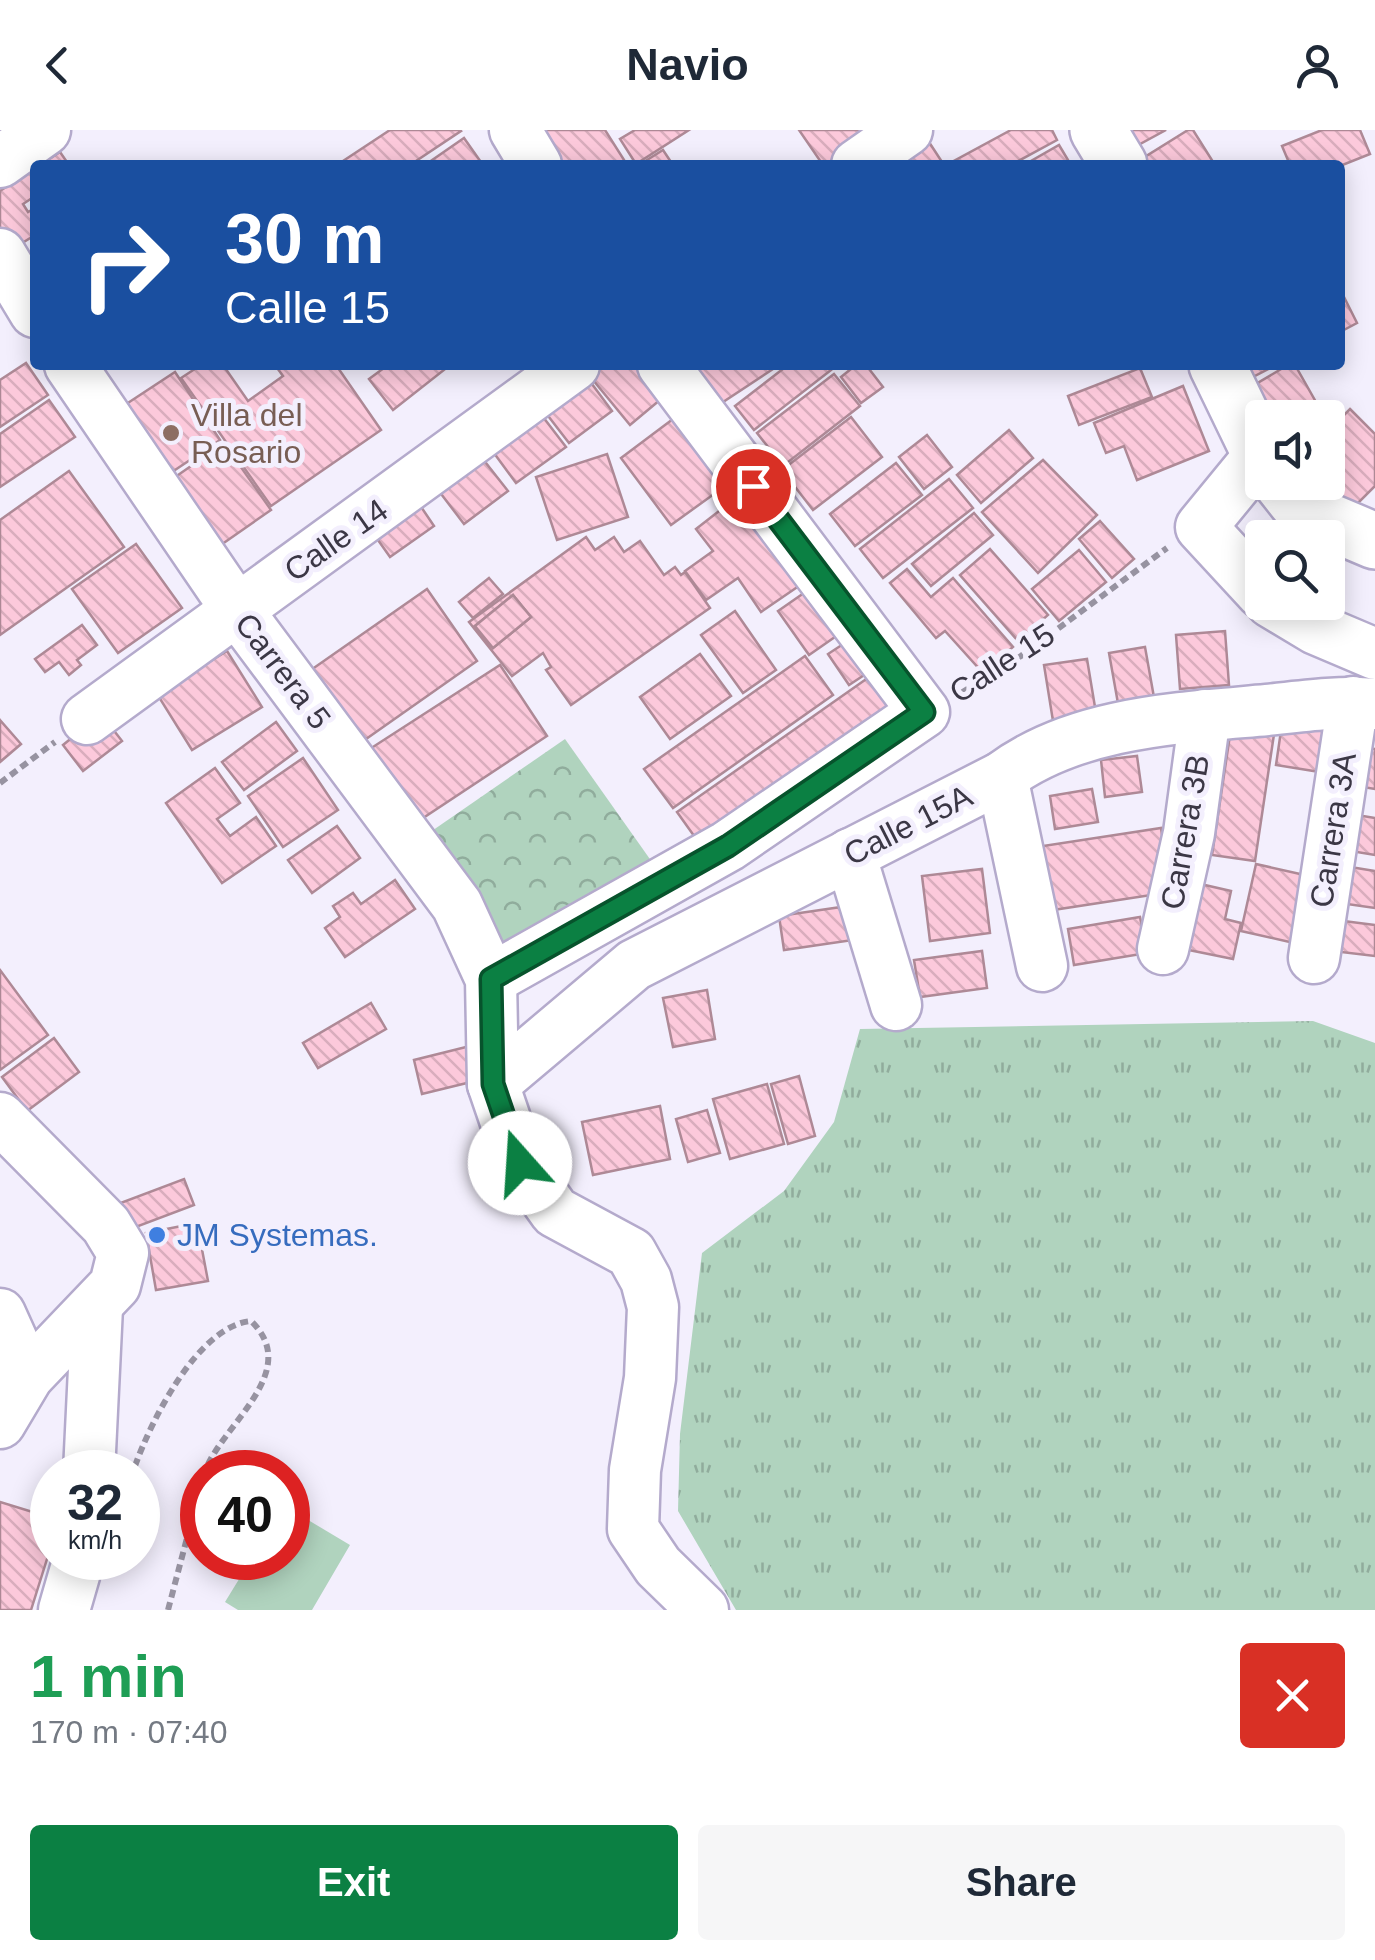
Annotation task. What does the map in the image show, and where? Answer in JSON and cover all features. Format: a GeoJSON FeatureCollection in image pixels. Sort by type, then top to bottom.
{"type":"FeatureCollection","features":[{"type":"Feature","properties":{"kind":"main road"},"geometry":{"type":"LineString","coordinates":[[1098,130],[1116,160]]}},
{"type":"Feature","properties":{"kind":"main road"},"geometry":{"type":"LineString","coordinates":[[1219,370],[1245,421]]}},
{"type":"Feature","properties":{"kind":"main road"},"geometry":{"type":"LineString","coordinates":[[1295,500],[1304,511],[1375,541]]}},
{"type":"Feature","properties":{"kind":"street"},"geometry":{"type":"LineString","coordinates":[[0,162],[45,130]]}},
{"type":"Feature","properties":{"kind":"street"},"geometry":{"type":"LineString","coordinates":[[515,130],[533,160]]}},
{"type":"Feature","properties":{"kind":"street"},"geometry":{"type":"LineString","coordinates":[[864,160],[906,130]]}},
{"type":"Feature","properties":{"kind":"street"},"geometry":{"type":"LineString","coordinates":[[0,254],[30,304]]}},
{"type":"Feature","properties":{"kind":"street","name":"Carrera 5"},"geometry":{"type":"LineString","coordinates":[[73,370],[238,610],[457,905],[491,979]]}},
{"type":"Feature","properties":{"kind":"street","name":"Calle 14"},"geometry":{"type":"LineString","coordinates":[[87,719],[567,370]]}},
{"type":"Feature","properties":{"kind":"street"},"geometry":{"type":"LineString","coordinates":[[668,370],[924,712]]}},
{"type":"Feature","properties":{"kind":"street"},"geometry":{"type":"LineString","coordinates":[[1245,486],[1201,527],[1245,575]]}},
{"type":"Feature","properties":{"kind":"street"},"geometry":{"type":"LineString","coordinates":[[1307,620],[1375,654]]}},
{"type":"Feature","properties":{"kind":"street","name":"Calle 15A"},"geometry":{"type":"LineString","coordinates":[[493,1084],[634,965],[1002,777],[1029,756],[1091,734],[1205,715],[1364,703]]}},
{"type":"Feature","properties":{"kind":"street","name":"Carrera 3A"},"geometry":{"type":"LineString","coordinates":[[1314,958],[1364,703]]}},
{"type":"Feature","properties":{"kind":"street","name":"Calle 15"},"geometry":{"type":"LineString","coordinates":[[491,979],[728,846],[924,712]]}},
{"type":"Feature","properties":{"kind":"street","name":"Carrera 3B"},"geometry":{"type":"LineString","coordinates":[[1164,949],[1189,834],[1205,715]]}},
{"type":"Feature","properties":{"kind":"street"},"geometry":{"type":"LineString","coordinates":[[1002,777],[1042,966]]}},
{"type":"Feature","properties":{"kind":"street"},"geometry":{"type":"LineString","coordinates":[[850,854],[896,1005]]}},
{"type":"Feature","properties":{"kind":"street"},"geometry":{"type":"LineString","coordinates":[[491,979],[493,1084],[520,1163],[555,1212],[631,1253],[646,1280],[652,1307],[650,1378],[635,1470],[633,1529],[658,1566],[703,1610]]}},
{"type":"Feature","properties":{"kind":"street"},"geometry":{"type":"LineString","coordinates":[[0,1118],[106,1225],[123,1253],[115,1285],[28,1376],[0,1423]]}},
{"type":"Feature","properties":{"kind":"street"},"geometry":{"type":"LineString","coordinates":[[90,1450],[98,1307]]}},
{"type":"Feature","properties":{"kind":"street"},"geometry":{"type":"LineString","coordinates":[[0,1314],[28,1376]]}},
{"type":"Feature","properties":{"kind":"street"},"geometry":{"type":"LineString","coordinates":[[64,1610],[73,1580]]}},
{"type":"Feature","properties":{"kind":"path","name":"Calle 15"},"geometry":{"type":"LineString","coordinates":[[924,712],[1021,656],[1131,571],[1201,527]]}},
{"type":"Feature","properties":{"kind":"path"},"geometry":{"type":"LineString","coordinates":[[0,783],[87,719]]}},
{"type":"Feature","properties":{"kind":"path"},"geometry":{"type":"LineString","coordinates":[[144,1450],[177,1382],[210,1339],[235,1322],[251,1321],[264,1342],[265,1380],[217,1450]]}},
{"type":"Feature","properties":{"kind":"path"},"geometry":{"type":"LineString","coordinates":[[168,1610],[180,1564]]}},
{"type":"Feature","properties":{"kind":"green space"},"geometry":{"type":"Polygon","coordinates":[[[565,739],[652,862],[508,956],[426,835],[565,739]]]}},
{"type":"Feature","properties":{"kind":"green space"},"geometry":{"type":"Polygon","coordinates":[[[1313,1021],[1375,1043],[1375,1610],[736,1610],[678,1511],[680,1434],[702,1253],[784,1191],[834,1122],[860,1029],[1313,1021]]]}},
{"type":"Feature","properties":{"kind":"green space"},"geometry":{"type":"Polygon","coordinates":[[[310,1521],[350,1545],[312,1610],[238,1610],[225,1602],[238,1580],[310,1580],[310,1521]]]}},
{"type":"Feature","properties":{"kind":"building"},"geometry":{"type":"Polygon","coordinates":[[[390,130],[461,131],[418,160],[345,160],[390,130]]]}},
{"type":"Feature","properties":{"kind":"building"},"geometry":{"type":"Polygon","coordinates":[[[523,130],[605,130],[624,160],[545,160],[523,130]]]}},
{"type":"Feature","properties":{"kind":"building"},"geometry":{"type":"Polygon","coordinates":[[[635,130],[689,130],[642,160],[633,160],[620,139],[635,130]]]}},
{"type":"Feature","properties":{"kind":"building"},"geometry":{"type":"Polygon","coordinates":[[[799,130],[874,130],[856,160],[820,160],[799,130]]]}},
{"type":"Feature","properties":{"kind":"building"},"geometry":{"type":"Polygon","coordinates":[[[1011,130],[1052,130],[1057,140],[1020,160],[956,160],[1011,130]]]}},
{"type":"Feature","properties":{"kind":"building"},"geometry":{"type":"Polygon","coordinates":[[[1119,130],[1166,130],[1129,150],[1119,130]]]}},
{"type":"Feature","properties":{"kind":"building"},"geometry":{"type":"Polygon","coordinates":[[[1193,130],[1212,160],[1140,160],[1193,130]]]}},
{"type":"Feature","properties":{"kind":"building"},"geometry":{"type":"Polygon","coordinates":[[[1322,130],[1360,130],[1370,154],[1345,164],[1345,160],[1288,160],[1282,146],[1322,130]]]}},
{"type":"Feature","properties":{"kind":"building"},"geometry":{"type":"Polygon","coordinates":[[[464,138],[479,160],[432,160],[464,138]]]}},
{"type":"Feature","properties":{"kind":"building"},"geometry":{"type":"Polygon","coordinates":[[[927,139],[941,160],[898,160],[927,139]]]}},
{"type":"Feature","properties":{"kind":"building"},"geometry":{"type":"Polygon","coordinates":[[[1059,145],[1068,160],[1033,160],[1059,145]]]}},
{"type":"Feature","properties":{"kind":"building"},"geometry":{"type":"Polygon","coordinates":[[[663,150],[670,160],[647,160],[663,150]]]}},
{"type":"Feature","properties":{"kind":"building"},"geometry":{"type":"Polygon","coordinates":[[[60,152],[66,160],[48,160],[60,152]]]}},
{"type":"Feature","properties":{"kind":"building"},"geometry":{"type":"Polygon","coordinates":[[[30,171],[30,199],[23,204],[30,211],[30,238],[14,248],[0,227],[0,191],[30,171]]]}},
{"type":"Feature","properties":{"kind":"building"},"geometry":{"type":"Polygon","coordinates":[[[1345,299],[1357,323],[1345,329],[1345,299]]]}},
{"type":"Feature","properties":{"kind":"building"},"geometry":{"type":"Polygon","coordinates":[[[26,363],[48,395],[0,427],[0,380],[26,363]]]}},
{"type":"Feature","properties":{"kind":"building"},"geometry":{"type":"Polygon","coordinates":[[[193,370],[226,370],[248,401],[283,376],[279,370],[339,370],[381,430],[271,506],[181,378],[193,370]]]}},
{"type":"Feature","properties":{"kind":"building"},"geometry":{"type":"Polygon","coordinates":[[[381,370],[444,370],[393,410],[369,379],[381,370]]]}},
{"type":"Feature","properties":{"kind":"building"},"geometry":{"type":"Polygon","coordinates":[[[585,370],[647,370],[667,394],[630,425],[585,370]]]}},
{"type":"Feature","properties":{"kind":"building"},"geometry":{"type":"Polygon","coordinates":[[[692,370],[771,370],[717,406],[692,370]]]}},
{"type":"Feature","properties":{"kind":"building"},"geometry":{"type":"Polygon","coordinates":[[[782,370],[831,370],[754,430],[735,406],[782,370]]]}},
{"type":"Feature","properties":{"kind":"building"},"geometry":{"type":"Polygon","coordinates":[[[850,370],[870,370],[883,387],[861,403],[841,377],[850,370]]]}},
{"type":"Feature","properties":{"kind":"building"},"geometry":{"type":"Polygon","coordinates":[[[1141,370],[1152,397],[1079,425],[1068,396],[1141,370]]]}},
{"type":"Feature","properties":{"kind":"building"},"geometry":{"type":"Polygon","coordinates":[[[1240,370],[1266,370],[1245,381],[1240,370]]]}},
{"type":"Feature","properties":{"kind":"building"},"geometry":{"type":"Polygon","coordinates":[[[1280,370],[1298,370],[1315,400],[1250,400],[1244,391],[1280,370]]]}},
{"type":"Feature","properties":{"kind":"building"},"geometry":{"type":"Polygon","coordinates":[[[175,372],[220,440],[154,484],[108,416],[175,372]]]}},
{"type":"Feature","properties":{"kind":"building"},"geometry":{"type":"Polygon","coordinates":[[[834,374],[860,406],[783,466],[757,433],[834,374]]]}},
{"type":"Feature","properties":{"kind":"building"},"geometry":{"type":"Polygon","coordinates":[[[586,376],[612,411],[569,443],[542,408],[586,376]]]}},
{"type":"Feature","properties":{"kind":"building"},"geometry":{"type":"Polygon","coordinates":[[[1183,386],[1209,451],[1137,480],[1124,446],[1106,453],[1094,423],[1183,386]]]}},
{"type":"Feature","properties":{"kind":"building"},"geometry":{"type":"Polygon","coordinates":[[[49,400],[75,437],[0,487],[0,434],[49,400]]]}},
{"type":"Feature","properties":{"kind":"building"},"geometry":{"type":"Polygon","coordinates":[[[1350,409],[1375,434],[1375,486],[1345,516],[1329,500],[1345,500],[1345,414],[1350,409]]]}},
{"type":"Feature","properties":{"kind":"building"},"geometry":{"type":"Polygon","coordinates":[[[540,413],[566,447],[516,483],[491,449],[540,413]]]}},
{"type":"Feature","properties":{"kind":"building"},"geometry":{"type":"Polygon","coordinates":[[[681,413],[732,481],[671,525],[621,458],[681,413]]]}},
{"type":"Feature","properties":{"kind":"building"},"geometry":{"type":"Polygon","coordinates":[[[851,417],[882,457],[813,510],[782,470],[851,417]]]}},
{"type":"Feature","properties":{"kind":"building"},"geometry":{"type":"Polygon","coordinates":[[[1009,430],[1033,458],[981,503],[957,475],[1009,430]]]}},
{"type":"Feature","properties":{"kind":"building"},"geometry":{"type":"Polygon","coordinates":[[[927,435],[952,467],[924,489],[899,457],[927,435]]]}},
{"type":"Feature","properties":{"kind":"building"},"geometry":{"type":"Polygon","coordinates":[[[224,443],[271,510],[205,556],[158,489],[224,443]]]}},
{"type":"Feature","properties":{"kind":"building"},"geometry":{"type":"Polygon","coordinates":[[[475,449],[508,491],[464,524],[432,482],[475,449]]]}},
{"type":"Feature","properties":{"kind":"building"},"geometry":{"type":"Polygon","coordinates":[[[607,454],[628,517],[557,540],[536,477],[607,454]]]}},
{"type":"Feature","properties":{"kind":"building"},"geometry":{"type":"Polygon","coordinates":[[[1043,460],[1097,515],[1038,573],[982,512],[1043,460]]]}},
{"type":"Feature","properties":{"kind":"building"},"geometry":{"type":"Polygon","coordinates":[[[896,463],[922,495],[855,546],[830,514],[896,463]]]}},
{"type":"Feature","properties":{"kind":"building"},"geometry":{"type":"Polygon","coordinates":[[[69,471],[124,547],[0,635],[0,520],[69,471]]]}},
{"type":"Feature","properties":{"kind":"building"},"geometry":{"type":"Polygon","coordinates":[[[949,479],[973,508],[883,578],[860,549],[949,479]]]}},
{"type":"Feature","properties":{"kind":"building"},"geometry":{"type":"Polygon","coordinates":[[[746,490],[812,577],[761,612],[738,578],[706,600],[685,571],[713,551],[696,529],[746,490]]]}},
{"type":"Feature","properties":{"kind":"building"},"geometry":{"type":"Polygon","coordinates":[[[411,492],[434,526],[390,557],[366,523],[411,492]]]}},
{"type":"Feature","properties":{"kind":"building"},"geometry":{"type":"Polygon","coordinates":[[[974,513],[993,535],[931,586],[912,564],[974,513]]]}},
{"type":"Feature","properties":{"kind":"building"},"geometry":{"type":"Polygon","coordinates":[[[1100,521],[1134,559],[1112,578],[1079,539],[1100,521]]]}},
{"type":"Feature","properties":{"kind":"building"},"geometry":{"type":"Polygon","coordinates":[[[586,537],[595,550],[614,537],[624,552],[640,541],[664,575],[675,567],[681,575],[685,572],[710,608],[571,705],[546,670],[551,667],[543,653],[512,676],[469,622],[586,537]],[[513,595],[475,626],[493,648],[531,617],[513,595]]]}},
{"type":"Feature","properties":{"kind":"building"},"geometry":{"type":"Polygon","coordinates":[[[136,544],[182,608],[118,653],[72,589],[136,544]]]}},
{"type":"Feature","properties":{"kind":"building"},"geometry":{"type":"Polygon","coordinates":[[[990,549],[1048,615],[1018,641],[960,575],[990,549]]]}},
{"type":"Feature","properties":{"kind":"building"},"geometry":{"type":"Polygon","coordinates":[[[1079,550],[1106,582],[1059,621],[1032,589],[1079,550]]]}},
{"type":"Feature","properties":{"kind":"building"},"geometry":{"type":"Polygon","coordinates":[[[907,569],[931,597],[953,578],[1013,647],[983,673],[945,631],[936,638],[890,583],[907,569]]]}},
{"type":"Feature","properties":{"kind":"building"},"geometry":{"type":"Polygon","coordinates":[[[489,578],[503,594],[473,618],[459,602],[489,578]]]}},
{"type":"Feature","properties":{"kind":"building"},"geometry":{"type":"Polygon","coordinates":[[[814,586],[845,630],[809,655],[778,611],[814,586]]]}},
{"type":"Feature","properties":{"kind":"building"},"geometry":{"type":"Polygon","coordinates":[[[427,589],[477,661],[349,751],[298,679],[427,589]]]}},
{"type":"Feature","properties":{"kind":"building"},"geometry":{"type":"Polygon","coordinates":[[[513,595],[531,617],[493,648],[475,626],[513,595]]]}},
{"type":"Feature","properties":{"kind":"building"},"geometry":{"type":"Polygon","coordinates":[[[735,611],[776,670],[743,693],[701,635],[735,611]]]}},
{"type":"Feature","properties":{"kind":"building"},"geometry":{"type":"Polygon","coordinates":[[[82,625],[97,645],[77,660],[81,665],[69,675],[59,662],[45,672],[35,659],[82,625]]]}},
{"type":"Feature","properties":{"kind":"building"},"geometry":{"type":"Polygon","coordinates":[[[1225,631],[1229,685],[1180,689],[1176,635],[1225,631]]]}},
{"type":"Feature","properties":{"kind":"building"},"geometry":{"type":"Polygon","coordinates":[[[857,635],[878,666],[849,685],[828,654],[857,635]]]}},
{"type":"Feature","properties":{"kind":"building"},"geometry":{"type":"Polygon","coordinates":[[[1145,647],[1155,703],[1119,709],[1109,653],[1145,647]]]}},
{"type":"Feature","properties":{"kind":"building"},"geometry":{"type":"Polygon","coordinates":[[[227,651],[262,707],[192,750],[157,694],[227,651]]]}},
{"type":"Feature","properties":{"kind":"building"},"geometry":{"type":"Polygon","coordinates":[[[700,654],[731,696],[670,739],[640,697],[700,654]]]}},
{"type":"Feature","properties":{"kind":"building"},"geometry":{"type":"Polygon","coordinates":[[[805,656],[833,695],[673,808],[644,769],[805,656]]]}},
{"type":"Feature","properties":{"kind":"building"},"geometry":{"type":"Polygon","coordinates":[[[1087,659],[1096,713],[1053,721],[1044,665],[1087,659]]]}},
{"type":"Feature","properties":{"kind":"building"},"geometry":{"type":"Polygon","coordinates":[[[500,665],[547,736],[411,826],[362,754],[500,665]]]}},
{"type":"Feature","properties":{"kind":"building"},"geometry":{"type":"Polygon","coordinates":[[[882,668],[906,704],[702,847],[677,812],[882,668]]]}},
{"type":"Feature","properties":{"kind":"building"},"geometry":{"type":"Polygon","coordinates":[[[101,714],[122,741],[83,771],[63,745],[101,714]]]}},
{"type":"Feature","properties":{"kind":"building"},"geometry":{"type":"Polygon","coordinates":[[[1233,715],[1276,721],[1255,861],[1212,855],[1233,715]]]}},
{"type":"Feature","properties":{"kind":"building"},"geometry":{"type":"Polygon","coordinates":[[[1283,717],[1333,726],[1326,773],[1276,765],[1283,717]]]}},
{"type":"Feature","properties":{"kind":"building"},"geometry":{"type":"Polygon","coordinates":[[[0,720],[21,744],[0,762],[0,720]]]}},
{"type":"Feature","properties":{"kind":"building"},"geometry":{"type":"Polygon","coordinates":[[[276,722],[297,751],[244,790],[222,762],[276,722]]]}},
{"type":"Feature","properties":{"kind":"building"},"geometry":{"type":"Polygon","coordinates":[[[1363,747],[1375,749],[1375,789],[1357,786],[1363,747]]]}},
{"type":"Feature","properties":{"kind":"building"},"geometry":{"type":"Polygon","coordinates":[[[1137,756],[1142,792],[1105,797],[1101,760],[1137,756]]]}},
{"type":"Feature","properties":{"kind":"building"},"geometry":{"type":"Polygon","coordinates":[[[303,758],[338,810],[283,847],[248,796],[303,758]]]}},
{"type":"Feature","properties":{"kind":"building"},"geometry":{"type":"Polygon","coordinates":[[[215,768],[240,803],[217,819],[230,836],[256,817],[276,846],[222,883],[166,803],[215,768]]]}},
{"type":"Feature","properties":{"kind":"building"},"geometry":{"type":"Polygon","coordinates":[[[1092,789],[1098,822],[1055,829],[1050,796],[1092,789]]]}},
{"type":"Feature","properties":{"kind":"building"},"geometry":{"type":"Polygon","coordinates":[[[1345,813],[1375,818],[1375,855],[1339,849],[1345,813]]]}},
{"type":"Feature","properties":{"kind":"building"},"geometry":{"type":"Polygon","coordinates":[[[337,826],[360,858],[312,893],[288,860],[337,826]]]}},
{"type":"Feature","properties":{"kind":"building"},"geometry":{"type":"Polygon","coordinates":[[[1161,828],[1171,892],[1053,910],[1043,846],[1161,828]]]}},
{"type":"Feature","properties":{"kind":"building"},"geometry":{"type":"Polygon","coordinates":[[[1256,864],[1309,876],[1294,943],[1241,931],[1256,864]]]}},
{"type":"Feature","properties":{"kind":"building"},"geometry":{"type":"Polygon","coordinates":[[[1338,865],[1375,871],[1375,908],[1333,902],[1338,865]]]}},
{"type":"Feature","properties":{"kind":"building"},"geometry":{"type":"Polygon","coordinates":[[[982,869],[990,933],[930,941],[922,876],[982,869]]]}},
{"type":"Feature","properties":{"kind":"building"},"geometry":{"type":"Polygon","coordinates":[[[395,880],[415,909],[345,957],[325,928],[340,917],[333,906],[353,893],[361,904],[395,880]]]}},
{"type":"Feature","properties":{"kind":"building"},"geometry":{"type":"Polygon","coordinates":[[[1183,880],[1231,891],[1225,919],[1241,923],[1233,959],[1169,946],[1183,880]]]}},
{"type":"Feature","properties":{"kind":"building"},"geometry":{"type":"Polygon","coordinates":[[[848,906],[853,940],[784,950],[779,916],[848,906]]]}},
{"type":"Feature","properties":{"kind":"building"},"geometry":{"type":"Polygon","coordinates":[[[1140,917],[1147,953],[1074,965],[1068,929],[1140,917]]]}},
{"type":"Feature","properties":{"kind":"building"},"geometry":{"type":"Polygon","coordinates":[[[1328,919],[1375,925],[1375,956],[1324,950],[1328,919]]]}},
{"type":"Feature","properties":{"kind":"building"},"geometry":{"type":"Polygon","coordinates":[[[982,951],[987,988],[920,997],[914,960],[982,951]]]}},
{"type":"Feature","properties":{"kind":"building"},"geometry":{"type":"Polygon","coordinates":[[[0,970],[48,1035],[0,1070],[0,970]]]}},
{"type":"Feature","properties":{"kind":"building"},"geometry":{"type":"Polygon","coordinates":[[[707,990],[715,1039],[673,1047],[663,998],[707,990]]]}},
{"type":"Feature","properties":{"kind":"building"},"geometry":{"type":"Polygon","coordinates":[[[371,1003],[386,1029],[318,1068],[303,1043],[371,1003]]]}},
{"type":"Feature","properties":{"kind":"building"},"geometry":{"type":"Polygon","coordinates":[[[54,1038],[79,1072],[27,1111],[2,1077],[54,1038]]]}},
{"type":"Feature","properties":{"kind":"building"},"geometry":{"type":"Polygon","coordinates":[[[470,1046],[479,1080],[422,1094],[414,1060],[470,1046]]]}},
{"type":"Feature","properties":{"kind":"building"},"geometry":{"type":"Polygon","coordinates":[[[799,1076],[815,1136],[788,1144],[771,1084],[799,1076]]]}},
{"type":"Feature","properties":{"kind":"building"},"geometry":{"type":"Polygon","coordinates":[[[767,1084],[784,1144],[730,1159],[713,1099],[767,1084]]]}},
{"type":"Feature","properties":{"kind":"building"},"geometry":{"type":"Polygon","coordinates":[[[660,1106],[670,1159],[593,1175],[582,1122],[660,1106]]]}},
{"type":"Feature","properties":{"kind":"building"},"geometry":{"type":"Polygon","coordinates":[[[707,1110],[720,1153],[688,1162],[676,1119],[707,1110]]]}},
{"type":"Feature","properties":{"kind":"building"},"geometry":{"type":"Polygon","coordinates":[[[184,1179],[194,1205],[120,1233],[110,1207],[184,1179]]]}},
{"type":"Feature","properties":{"kind":"building"},"geometry":{"type":"Polygon","coordinates":[[[197,1223],[208,1281],[156,1290],[146,1233],[197,1223]]]}},
{"type":"Feature","properties":{"kind":"building"},"geometry":{"type":"Polygon","coordinates":[[[0,1502],[30,1511],[30,1580],[40,1580],[31,1610],[0,1610],[0,1502]]]}},
{"type":"Feature","properties":{"kind":"place","name":"Villa del Rosario"},"geometry":{"type":"Point","coordinates":[171,433]}},
{"type":"Feature","properties":{"kind":"place","name":"JM Systemas."},"geometry":{"type":"Point","coordinates":[157,1235]}},
{"type":"Feature","properties":{"kind":"route"},"geometry":{"type":"LineString","coordinates":[[520,1163],[493,1084],[491,979],[728,846],[924,712],[753,486]]}}]}
